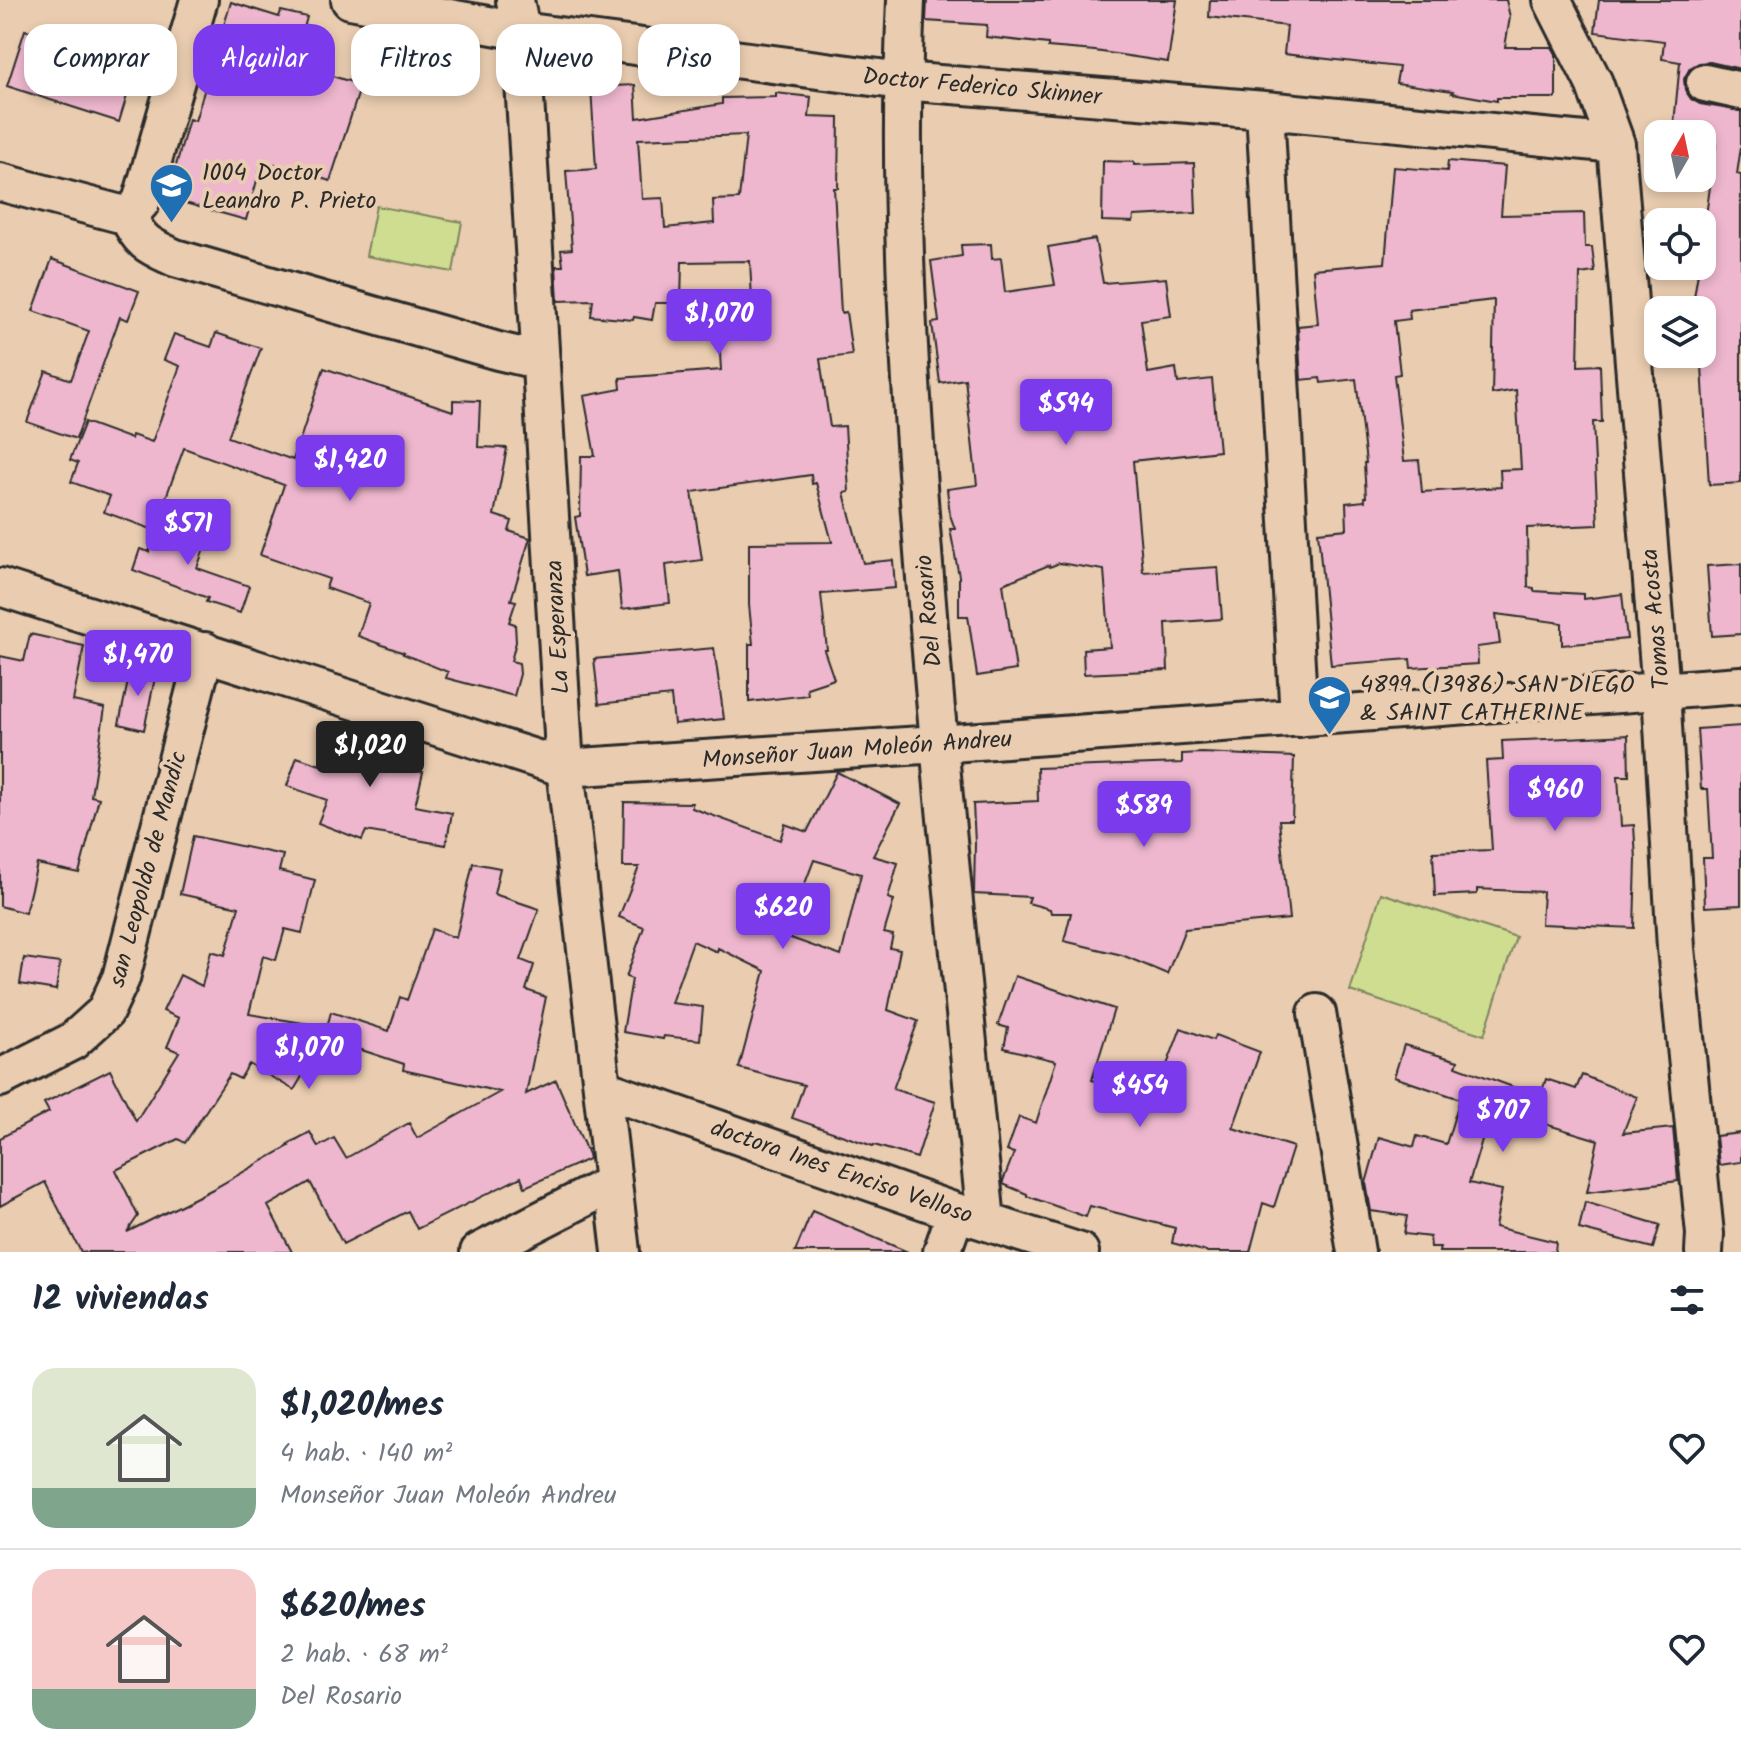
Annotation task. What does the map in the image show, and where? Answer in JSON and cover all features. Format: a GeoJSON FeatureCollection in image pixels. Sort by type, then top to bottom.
{"type":"FeatureCollection","features":[{"type":"Feature","properties":{"kind":"street"},"geometry":{"type":"LineString","coordinates":[[128,216],[141,202],[199,0]]}},
{"type":"Feature","properties":{"kind":"street","name":"Doctor Federico Skinner"},"geometry":{"type":"LineString","coordinates":[[350,0],[518,16],[902,81],[1265,110],[1616,144]]}},
{"type":"Feature","properties":{"kind":"street","name":"Del Rosario"},"geometry":{"type":"LineString","coordinates":[[906,0],[902,81],[904,236],[912,407],[971,1216],[942,1252]]}},
{"type":"Feature","properties":{"kind":"street","name":"Tomas Acosta"},"geometry":{"type":"LineString","coordinates":[[1552,0],[1594,83],[1616,144],[1661,691],[1676,948],[1705,1234],[1704,1252]]}},
{"type":"Feature","properties":{"kind":"street","name":"La Esperanza"},"geometry":{"type":"LineString","coordinates":[[518,16],[565,768],[621,1252]]}},
{"type":"Feature","properties":{"kind":"street"},"geometry":{"type":"LineString","coordinates":[[1705,83],[1741,91]]}},
{"type":"Feature","properties":{"kind":"street"},"geometry":{"type":"LineString","coordinates":[[1265,110],[1299,718]]}},
{"type":"Feature","properties":{"kind":"street"},"geometry":{"type":"LineString","coordinates":[[0,182],[128,216]]}},
{"type":"Feature","properties":{"kind":"street"},"geometry":{"type":"LineString","coordinates":[[128,216],[143,242],[175,258],[541,361]]}},
{"type":"Feature","properties":{"kind":"street","name":"Monseñor Juan Moleón Andreu"},"geometry":{"type":"LineString","coordinates":[[0,587],[565,768],[1741,685]]}},
{"type":"Feature","properties":{"kind":"street","name":"san Leopoldo de Mandic"},"geometry":{"type":"LineString","coordinates":[[0,1078],[73,1041],[105,1012],[121,978],[205,651]]}},
{"type":"Feature","properties":{"kind":"street"},"geometry":{"type":"LineString","coordinates":[[1317,1013],[1356,1252]]}},
{"type":"Feature","properties":{"kind":"street","name":"doctora Ines Enciso Velloso"},"geometry":{"type":"LineString","coordinates":[[604,1089],[1080,1252]]}},
{"type":"Feature","properties":{"kind":"street"},"geometry":{"type":"LineString","coordinates":[[479,1252],[613,1183]]}},
{"type":"Feature","properties":{"kind":"green space"},"geometry":{"type":"Polygon","coordinates":[[[376,206],[462,222],[453,272],[366,256],[376,206]]]}},
{"type":"Feature","properties":{"kind":"green space"},"geometry":{"type":"Polygon","coordinates":[[[1381,893],[1516,937],[1484,1035],[1350,991],[1381,893]]]}},
{"type":"Feature","properties":{"kind":"building"},"geometry":{"type":"Polygon","coordinates":[[[927,0],[1177,0],[1168,62],[986,37],[987,25],[926,21],[927,0]]]}},
{"type":"Feature","properties":{"kind":"building"},"geometry":{"type":"Polygon","coordinates":[[[1210,0],[1506,0],[1510,17],[1505,47],[1552,47],[1556,54],[1556,98],[1497,98],[1497,101],[1396,83],[1399,67],[1284,54],[1287,26],[1209,17],[1210,0]]]}},
{"type":"Feature","properties":{"kind":"building"},"geometry":{"type":"Polygon","coordinates":[[[1599,0],[1741,0],[1741,69],[1710,62],[1699,63],[1690,68],[1684,79],[1685,90],[1691,99],[1700,104],[1741,111],[1737,174],[1741,175],[1741,483],[1709,485],[1702,368],[1716,368],[1716,296],[1694,296],[1697,280],[1716,280],[1716,208],[1707,208],[1709,192],[1716,192],[1716,120],[1674,120],[1680,62],[1662,59],[1664,41],[1595,32],[1599,0]]]}},
{"type":"Feature","properties":{"kind":"building"},"geometry":{"type":"Polygon","coordinates":[[[231,2],[279,17],[281,11],[307,17],[305,24],[224,24],[231,2]]]}},
{"type":"Feature","properties":{"kind":"building"},"geometry":{"type":"Polygon","coordinates":[[[24,33],[24,91],[7,86],[24,33]]]}},
{"type":"Feature","properties":{"kind":"building"},"geometry":{"type":"Polygon","coordinates":[[[335,77],[351,82],[351,96],[357,96],[330,181],[268,162],[267,168],[261,166],[246,220],[167,198],[189,119],[195,121],[203,96],[335,96],[335,77]]]}},
{"type":"Feature","properties":{"kind":"building"},"geometry":{"type":"Polygon","coordinates":[[[635,85],[637,118],[722,104],[722,98],[776,97],[776,93],[811,97],[809,117],[839,118],[838,188],[834,188],[841,313],[846,312],[852,355],[820,359],[830,427],[845,426],[849,492],[844,493],[863,563],[893,560],[895,588],[821,594],[827,650],[824,650],[834,679],[807,688],[808,695],[749,702],[749,644],[753,644],[749,605],[749,543],[832,542],[811,475],[692,492],[702,560],[666,565],[670,603],[622,609],[618,571],[584,576],[575,517],[580,516],[581,456],[595,456],[584,396],[621,389],[620,378],[721,370],[718,322],[753,320],[750,261],[682,262],[681,303],[655,303],[652,320],[591,316],[593,300],[558,301],[556,266],[563,266],[561,250],[572,249],[566,171],[596,169],[592,96],[622,96],[622,86],[635,85]],[[746,135],[638,139],[642,199],[663,198],[665,228],[714,223],[713,200],[739,199],[746,135]]]}},
{"type":"Feature","properties":{"kind":"building"},"geometry":{"type":"Polygon","coordinates":[[[38,96],[127,96],[119,122],[38,96]]]}},
{"type":"Feature","properties":{"kind":"building"},"geometry":{"type":"Polygon","coordinates":[[[1103,161],[1134,162],[1134,165],[1194,163],[1196,213],[1134,216],[1133,222],[1102,221],[1103,161]]]}},
{"type":"Feature","properties":{"kind":"building"},"geometry":{"type":"Polygon","coordinates":[[[1448,161],[1505,166],[1501,215],[1584,213],[1585,247],[1592,247],[1595,272],[1580,274],[1578,366],[1600,365],[1602,422],[1593,422],[1598,525],[1527,528],[1528,587],[1534,588],[1534,591],[1583,594],[1583,599],[1622,594],[1627,639],[1562,645],[1562,623],[1496,614],[1500,644],[1477,647],[1478,664],[1411,668],[1410,659],[1331,665],[1318,532],[1347,529],[1346,503],[1365,501],[1366,463],[1356,379],[1321,383],[1320,378],[1301,380],[1298,326],[1318,324],[1313,269],[1385,263],[1393,167],[1447,171],[1448,161]],[[1494,300],[1409,310],[1410,319],[1394,321],[1400,374],[1394,375],[1404,461],[1419,460],[1422,492],[1501,487],[1500,470],[1521,469],[1516,390],[1492,394],[1494,300]]]}},
{"type":"Feature","properties":{"kind":"building"},"geometry":{"type":"Polygon","coordinates":[[[1095,239],[1103,283],[1166,278],[1171,316],[1141,320],[1148,373],[1176,368],[1178,383],[1212,379],[1219,451],[1133,461],[1143,572],[1218,567],[1222,619],[1166,623],[1168,670],[1084,674],[1083,649],[1110,647],[1104,570],[1059,563],[1049,565],[1003,584],[1016,670],[977,676],[968,616],[959,616],[959,576],[950,529],[955,529],[947,489],[977,485],[965,379],[940,383],[932,323],[939,322],[931,261],[962,256],[961,245],[991,244],[992,259],[1001,258],[1005,292],[1055,285],[1048,247],[1095,239]]]}},
{"type":"Feature","properties":{"kind":"building"},"geometry":{"type":"Polygon","coordinates":[[[52,259],[139,291],[128,320],[120,317],[76,439],[27,422],[46,371],[71,380],[89,331],[33,311],[52,259]]]}},
{"type":"Feature","properties":{"kind":"building"},"geometry":{"type":"Polygon","coordinates":[[[216,333],[261,348],[228,437],[293,460],[324,368],[453,411],[453,400],[480,401],[478,447],[507,448],[494,515],[512,521],[509,531],[530,538],[511,600],[516,601],[509,622],[515,624],[516,642],[511,661],[519,663],[520,674],[514,696],[446,678],[448,672],[358,636],[369,603],[326,588],[329,579],[260,555],[284,485],[184,448],[154,530],[104,512],[110,496],[71,482],[78,463],[70,460],[85,422],[131,439],[132,435],[152,442],[180,366],[164,360],[174,334],[211,347],[216,333]]]}},
{"type":"Feature","properties":{"kind":"building"},"geometry":{"type":"Polygon","coordinates":[[[160,520],[208,538],[197,568],[249,586],[240,613],[206,602],[208,598],[133,570],[140,549],[149,552],[160,520]]]}},
{"type":"Feature","properties":{"kind":"building"},"geometry":{"type":"Polygon","coordinates":[[[1741,564],[1741,634],[1712,636],[1707,566],[1741,564]]]}},
{"type":"Feature","properties":{"kind":"building"},"geometry":{"type":"Polygon","coordinates":[[[30,634],[84,646],[73,701],[105,708],[91,796],[99,798],[79,873],[37,864],[25,913],[0,906],[0,656],[24,661],[30,634]]]}},
{"type":"Feature","properties":{"kind":"building"},"geometry":{"type":"Polygon","coordinates":[[[714,648],[724,719],[674,724],[671,696],[599,704],[594,659],[714,648]]]}},
{"type":"Feature","properties":{"kind":"building"},"geometry":{"type":"Polygon","coordinates":[[[131,667],[156,673],[144,730],[119,724],[131,667]]]}},
{"type":"Feature","properties":{"kind":"building"},"geometry":{"type":"Polygon","coordinates":[[[330,726],[419,750],[415,770],[423,772],[415,806],[452,813],[446,845],[366,831],[362,840],[318,823],[327,800],[287,786],[297,757],[320,765],[330,726]]]}},
{"type":"Feature","properties":{"kind":"building"},"geometry":{"type":"Polygon","coordinates":[[[1741,726],[1741,905],[1705,907],[1703,858],[1712,858],[1708,789],[1701,789],[1697,729],[1741,726]]]}},
{"type":"Feature","properties":{"kind":"building"},"geometry":{"type":"Polygon","coordinates":[[[1628,735],[1629,776],[1618,776],[1621,826],[1634,825],[1634,928],[1541,924],[1543,892],[1477,889],[1477,894],[1435,896],[1433,852],[1492,850],[1486,761],[1503,760],[1502,741],[1628,735]]]}},
{"type":"Feature","properties":{"kind":"building"},"geometry":{"type":"Polygon","coordinates":[[[1182,754],[1294,757],[1292,820],[1279,820],[1289,919],[1185,929],[1167,974],[1122,955],[1064,941],[1071,913],[1051,913],[1050,909],[1028,903],[1030,897],[974,894],[973,804],[1038,801],[1037,768],[1182,763],[1182,754]]]}},
{"type":"Feature","properties":{"kind":"building"},"geometry":{"type":"Polygon","coordinates":[[[837,772],[900,804],[873,856],[898,863],[888,898],[894,900],[884,933],[893,935],[890,948],[900,950],[888,1010],[918,1021],[893,1089],[935,1102],[917,1158],[792,1118],[804,1085],[739,1068],[765,971],[718,948],[717,952],[693,941],[671,1003],[703,1007],[700,1040],[664,1036],[663,1039],[623,1032],[632,979],[626,977],[644,927],[619,917],[639,867],[623,867],[624,802],[692,803],[692,808],[780,840],[785,824],[807,832],[837,772]],[[814,860],[785,936],[841,956],[861,874],[814,860]]]}},
{"type":"Feature","properties":{"kind":"building"},"geometry":{"type":"Polygon","coordinates":[[[193,836],[283,855],[279,871],[315,880],[302,933],[285,929],[276,960],[263,956],[249,1014],[327,1027],[331,1012],[389,1031],[400,997],[407,1000],[432,929],[456,938],[473,863],[500,868],[494,894],[539,909],[521,960],[534,965],[526,990],[546,997],[526,1094],[556,1080],[589,1159],[525,1187],[521,1177],[417,1229],[408,1211],[343,1244],[310,1182],[268,1206],[292,1252],[81,1252],[45,1182],[0,1206],[0,1138],[49,1112],[44,1103],[110,1070],[136,1121],[179,1052],[167,1047],[179,1018],[163,1011],[180,975],[202,986],[211,951],[225,955],[239,907],[180,894],[193,836]],[[325,1038],[294,1090],[249,1064],[240,1079],[230,1074],[185,1143],[178,1139],[116,1170],[138,1216],[127,1232],[215,1188],[310,1132],[318,1147],[334,1138],[346,1158],[409,1123],[417,1138],[500,1092],[403,1070],[404,1064],[325,1038]]]}},
{"type":"Feature","properties":{"kind":"building"},"geometry":{"type":"Polygon","coordinates":[[[24,958],[60,963],[56,990],[20,984],[24,958]]]}},
{"type":"Feature","properties":{"kind":"building"},"geometry":{"type":"Polygon","coordinates":[[[1015,976],[1114,1009],[1092,1080],[1154,1099],[1181,1028],[1213,1040],[1215,1035],[1260,1052],[1233,1128],[1293,1147],[1274,1207],[1263,1203],[1250,1252],[1207,1252],[1172,1243],[1175,1228],[1090,1206],[1086,1217],[1003,1184],[1014,1153],[1007,1151],[1019,1117],[1036,1123],[1056,1061],[1004,1048],[1008,1028],[998,1025],[1015,976]]]}},
{"type":"Feature","properties":{"kind":"building"},"geometry":{"type":"Polygon","coordinates":[[[1404,1045],[1458,1061],[1456,1066],[1540,1097],[1546,1079],[1576,1089],[1582,1075],[1637,1097],[1623,1133],[1673,1128],[1678,1181],[1587,1192],[1598,1140],[1491,1110],[1469,1183],[1502,1190],[1495,1227],[1556,1242],[1555,1252],[1439,1252],[1440,1247],[1431,1247],[1430,1237],[1404,1234],[1407,1216],[1371,1211],[1366,1183],[1379,1137],[1414,1147],[1417,1136],[1446,1144],[1460,1099],[1394,1077],[1404,1045]]]}},
{"type":"Feature","properties":{"kind":"building"},"geometry":{"type":"Polygon","coordinates":[[[1741,1133],[1741,1162],[1719,1165],[1716,1136],[1741,1133]]]}},
{"type":"Feature","properties":{"kind":"building"},"geometry":{"type":"Polygon","coordinates":[[[1585,1202],[1660,1225],[1653,1248],[1579,1229],[1585,1202]]]}},
{"type":"Feature","properties":{"kind":"building"},"geometry":{"type":"Polygon","coordinates":[[[812,1211],[908,1252],[795,1252],[812,1211]]]}},
{"type":"Feature","properties":{"kind":"place","name":"1004 Doctor Leandro P. Prieto"},"geometry":{"type":"Point","coordinates":[171,225]}},
{"type":"Feature","properties":{"kind":"place","name":"4899 (13986) SAN DIEGO & SAINT CATHERINE"},"geometry":{"type":"Point","coordinates":[1329,737]}}]}
